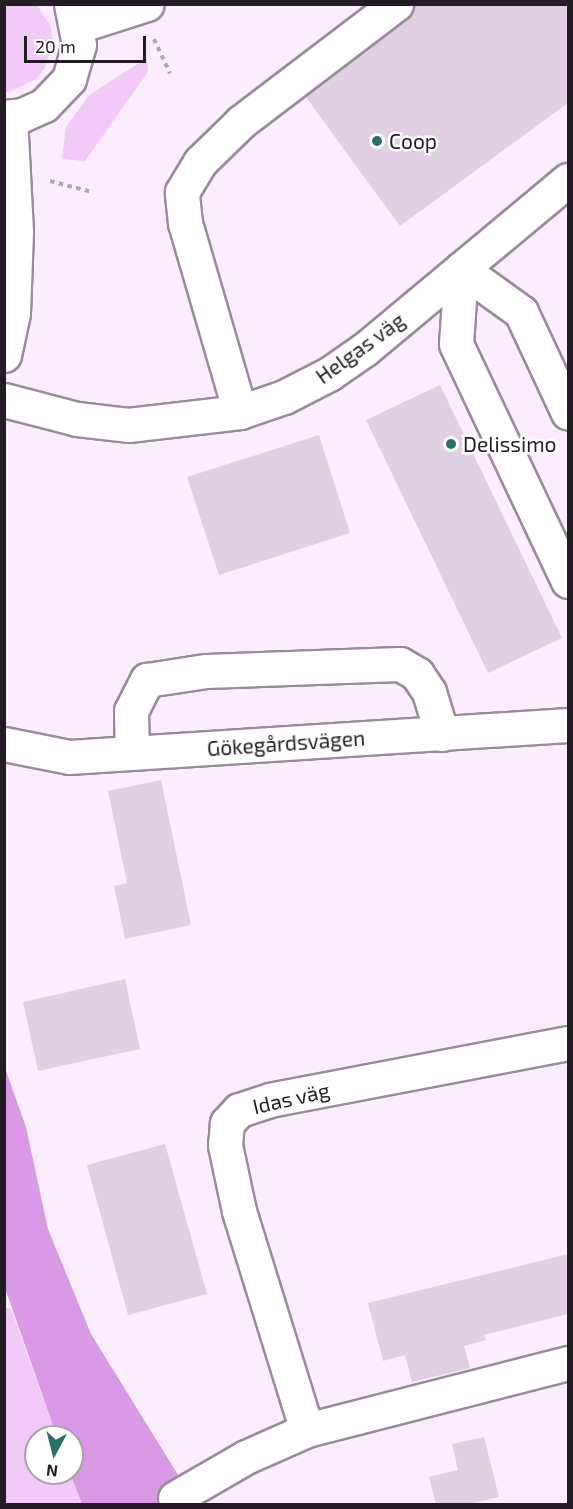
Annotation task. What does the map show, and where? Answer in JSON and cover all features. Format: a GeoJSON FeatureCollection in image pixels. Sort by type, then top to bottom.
{"type":"FeatureCollection","features":[{"type":"Feature","properties":{"kind":"street"},"geometry":{"type":"LineString","coordinates":[[4,355],[13,313],[16,231],[7,117],[33,111],[62,89],[77,57],[74,15],[147,4]]}},
{"type":"Feature","properties":{"kind":"street"},"geometry":{"type":"LineString","coordinates":[[240,412],[185,223],[182,192],[200,162],[241,122],[396,4]]}},
{"type":"Feature","properties":{"kind":"street","name":"Helgas väg"},"geometry":{"type":"LineString","coordinates":[[4,400],[77,419],[128,425],[240,412],[284,398],[329,374],[568,180]]}},
{"type":"Feature","properties":{"kind":"street"},"geometry":{"type":"LineString","coordinates":[[461,269],[521,312],[568,413]]}},
{"type":"Feature","properties":{"kind":"street"},"geometry":{"type":"LineString","coordinates":[[461,269],[456,344],[568,581]]}},
{"type":"Feature","properties":{"kind":"street"},"geometry":{"type":"LineString","coordinates":[[132,753],[131,711],[147,680],[206,671],[400,664],[417,674],[429,692],[442,734]]}},
{"type":"Feature","properties":{"kind":"street","name":"Gökegårdsvägen"},"geometry":{"type":"LineString","coordinates":[[4,744],[69,757],[568,725]]}},
{"type":"Feature","properties":{"kind":"street","name":"Idas väg"},"geometry":{"type":"LineString","coordinates":[[307,1430],[239,1210],[225,1145],[227,1123],[239,1110],[270,1100],[568,1043]]}},
{"type":"Feature","properties":{"kind":"street"},"geometry":{"type":"LineString","coordinates":[[175,1498],[246,1457],[307,1430],[568,1363]]}},
{"type":"Feature","properties":{"kind":"shaded area"},"geometry":{"type":"Polygon","coordinates":[[[4,5],[37,5],[50,25],[53,40],[45,68],[36,79],[10,92],[5,92],[4,5]]]}},
{"type":"Feature","properties":{"kind":"shaded area"},"geometry":{"type":"Polygon","coordinates":[[[147,58],[148,72],[85,161],[62,159],[66,127],[89,95],[147,58]]]}},
{"type":"Feature","properties":{"kind":"shaded area"},"geometry":{"type":"Polygon","coordinates":[[[4,1065],[26,1127],[48,1229],[91,1334],[196,1504],[82,1504],[75,1485],[84,1485],[84,1425],[53,1425],[5,1288],[4,1065]]]}},
{"type":"Feature","properties":{"kind":"shaded area"},"geometry":{"type":"Polygon","coordinates":[[[4,1307],[11,1309],[53,1425],[24,1425],[24,1485],[75,1485],[82,1504],[5,1504],[4,1307]]]}},
{"type":"Feature","properties":{"kind":"building"},"geometry":{"type":"Polygon","coordinates":[[[417,4],[568,4],[568,103],[400,226],[305,96],[407,19],[417,4]]]}},
{"type":"Feature","properties":{"kind":"building"},"geometry":{"type":"Polygon","coordinates":[[[440,385],[562,638],[488,673],[366,420],[440,385]]]}},
{"type":"Feature","properties":{"kind":"building"},"geometry":{"type":"Polygon","coordinates":[[[319,435],[350,533],[219,575],[187,477],[319,435]]]}},
{"type":"Feature","properties":{"kind":"building"},"geometry":{"type":"Polygon","coordinates":[[[161,780],[191,925],[125,939],[114,886],[127,883],[108,791],[161,780]]]}},
{"type":"Feature","properties":{"kind":"building"},"geometry":{"type":"Polygon","coordinates":[[[125,979],[140,1049],[38,1071],[23,1002],[125,979]]]}},
{"type":"Feature","properties":{"kind":"building"},"geometry":{"type":"Polygon","coordinates":[[[165,1144],[207,1294],[128,1315],[87,1165],[165,1144]]]}},
{"type":"Feature","properties":{"kind":"building"},"geometry":{"type":"Polygon","coordinates":[[[568,1254],[568,1314],[484,1335],[486,1340],[464,1346],[470,1368],[412,1382],[405,1355],[383,1361],[368,1303],[568,1254]]]}},
{"type":"Feature","properties":{"kind":"building"},"geometry":{"type":"Polygon","coordinates":[[[484,1437],[499,1497],[470,1504],[436,1504],[429,1477],[458,1470],[452,1444],[484,1437]]]}},
{"type":"Feature","properties":{"kind":"place","name":"Coop"},"geometry":{"type":"Point","coordinates":[377,141]}},
{"type":"Feature","properties":{"kind":"place","name":"Delissimo"},"geometry":{"type":"Point","coordinates":[451,444]}}]}
